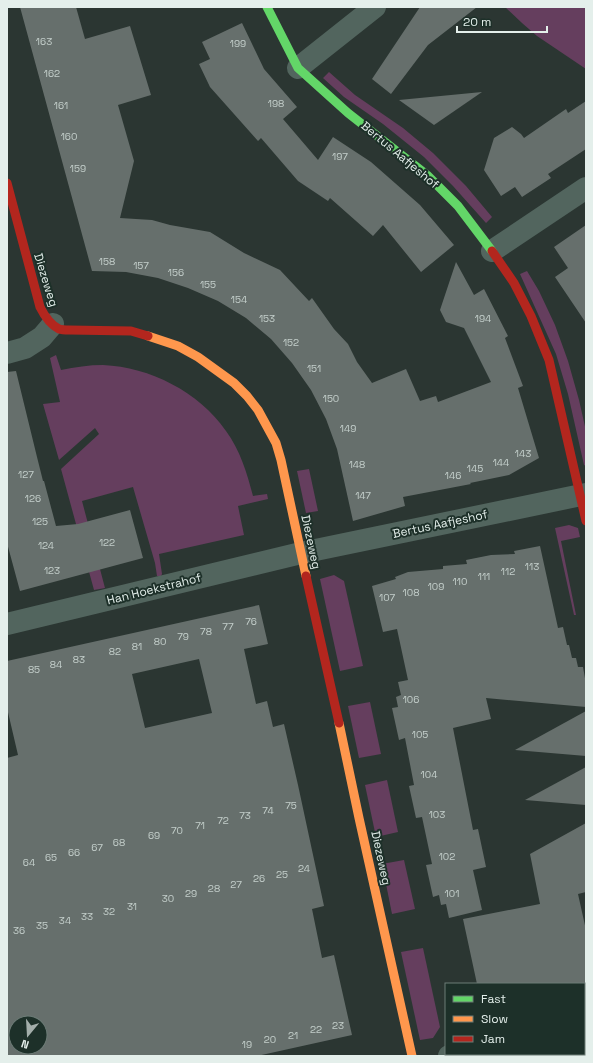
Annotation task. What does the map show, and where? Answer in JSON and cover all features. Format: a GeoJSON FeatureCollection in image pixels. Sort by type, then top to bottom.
{"type":"FeatureCollection","features":[{"type":"Feature","properties":{"kind":"street","name":"Bertus Aafjeshof"},"geometry":{"type":"LineString","coordinates":[[267,7],[298,68],[348,113],[427,174],[458,206],[514,283],[531,316],[549,360],[583,495],[586,521]]}},
{"type":"Feature","properties":{"kind":"street"},"geometry":{"type":"LineString","coordinates":[[298,68],[376,7]]}},
{"type":"Feature","properties":{"kind":"street","name":"Diezeweg"},"geometry":{"type":"LineString","coordinates":[[7,183],[40,307],[45,316],[53,324],[60,329],[124,331],[154,337],[178,346],[198,356],[234,383],[247,396],[258,410],[276,443],[333,692],[412,1056]]}},
{"type":"Feature","properties":{"kind":"street"},"geometry":{"type":"LineString","coordinates":[[492,251],[586,188]]}},
{"type":"Feature","properties":{"kind":"street"},"geometry":{"type":"LineString","coordinates":[[7,353],[25,348],[42,337],[53,324]]}},
{"type":"Feature","properties":{"kind":"street","name":"Bertus Aafjeshof"},"geometry":{"type":"LineString","coordinates":[[301,553],[583,495]]}},
{"type":"Feature","properties":{"kind":"street","name":"Han Hoekstrahof"},"geometry":{"type":"LineString","coordinates":[[7,624],[301,553]]}},
{"type":"Feature","properties":{"kind":"shaded area"},"geometry":{"type":"Polygon","coordinates":[[[505,7],[586,7],[586,69],[537,36],[505,7]]]}},
{"type":"Feature","properties":{"kind":"shaded area"},"geometry":{"type":"Polygon","coordinates":[[[329,72],[355,95],[403,128],[433,153],[466,186],[492,217],[486,223],[453,186],[424,157],[383,124],[344,97],[323,78],[329,72]]]}},
{"type":"Feature","properties":{"kind":"shaded area"},"geometry":{"type":"Polygon","coordinates":[[[527,271],[539,291],[555,325],[568,361],[586,431],[586,466],[584,465],[568,394],[556,354],[520,274],[527,271]]]}},
{"type":"Feature","properties":{"kind":"shaded area"},"geometry":{"type":"Polygon","coordinates":[[[56,355],[61,370],[82,366],[103,365],[121,367],[155,376],[188,394],[215,417],[231,438],[239,454],[246,470],[253,496],[267,494],[268,499],[238,506],[244,535],[159,554],[162,574],[161,576],[157,576],[155,563],[133,487],[82,501],[105,588],[94,590],[61,469],[99,434],[95,428],[59,460],[43,404],[60,402],[50,358],[56,355]]]}},
{"type":"Feature","properties":{"kind":"shaded area"},"geometry":{"type":"Polygon","coordinates":[[[309,469],[318,511],[306,513],[297,471],[309,469]]]}},
{"type":"Feature","properties":{"kind":"shaded area"},"geometry":{"type":"Polygon","coordinates":[[[569,525],[578,528],[580,537],[561,541],[576,615],[574,615],[555,528],[569,525]]]}},
{"type":"Feature","properties":{"kind":"shaded area"},"geometry":{"type":"Polygon","coordinates":[[[334,575],[344,581],[363,666],[340,671],[320,579],[334,575]]]}},
{"type":"Feature","properties":{"kind":"shaded area"},"geometry":{"type":"Polygon","coordinates":[[[370,702],[381,754],[359,758],[348,706],[370,702]]]}},
{"type":"Feature","properties":{"kind":"shaded area"},"geometry":{"type":"Polygon","coordinates":[[[387,780],[398,832],[376,837],[365,785],[387,780]]]}},
{"type":"Feature","properties":{"kind":"shaded area"},"geometry":{"type":"Polygon","coordinates":[[[404,860],[415,909],[392,914],[382,864],[404,860]]]}},
{"type":"Feature","properties":{"kind":"shaded area"},"geometry":{"type":"Polygon","coordinates":[[[423,948],[440,1027],[433,1038],[420,1040],[401,952],[423,948]]]}},
{"type":"Feature","properties":{"kind":"building"},"geometry":{"type":"Polygon","coordinates":[[[20,7],[76,7],[85,39],[130,26],[151,95],[118,105],[134,161],[120,218],[152,220],[170,225],[210,232],[244,253],[280,270],[309,301],[312,298],[334,329],[348,344],[357,362],[372,383],[406,369],[420,401],[436,396],[438,402],[491,382],[464,328],[446,322],[440,310],[456,262],[474,295],[484,289],[508,336],[505,338],[523,386],[518,388],[539,458],[509,475],[403,497],[405,506],[353,521],[337,449],[326,419],[311,390],[292,363],[271,339],[246,318],[218,301],[188,288],[158,278],[126,272],[92,271],[20,7]]]}},
{"type":"Feature","properties":{"kind":"building"},"geometry":{"type":"Polygon","coordinates":[[[420,7],[477,7],[428,45],[391,94],[372,79],[420,7]]]}},
{"type":"Feature","properties":{"kind":"building"},"geometry":{"type":"Polygon","coordinates":[[[242,23],[264,69],[297,107],[283,119],[318,160],[333,137],[371,162],[420,205],[454,245],[421,272],[383,225],[373,236],[330,198],[328,201],[298,181],[261,138],[258,141],[210,87],[199,64],[210,59],[202,42],[242,23]]]}},
{"type":"Feature","properties":{"kind":"building"},"geometry":{"type":"Polygon","coordinates":[[[482,92],[434,125],[399,100],[482,92]]]}},
{"type":"Feature","properties":{"kind":"building"},"geometry":{"type":"Polygon","coordinates":[[[586,101],[586,149],[548,174],[551,178],[522,197],[515,187],[501,196],[484,170],[494,138],[512,127],[524,138],[566,109],[568,113],[586,101]]]}},
{"type":"Feature","properties":{"kind":"building"},"geometry":{"type":"Polygon","coordinates":[[[586,225],[586,323],[555,277],[568,268],[554,247],[586,225]]]}},
{"type":"Feature","properties":{"kind":"building"},"geometry":{"type":"Polygon","coordinates":[[[16,371],[43,481],[56,526],[78,524],[130,510],[143,558],[20,591],[7,543],[7,372],[16,371]]]}},
{"type":"Feature","properties":{"kind":"building"},"geometry":{"type":"Polygon","coordinates":[[[540,546],[558,628],[563,627],[572,658],[576,658],[578,667],[583,667],[586,684],[586,707],[486,698],[491,719],[453,728],[473,830],[478,829],[486,867],[473,870],[482,910],[449,918],[446,904],[441,905],[439,895],[433,897],[426,865],[432,864],[422,817],[416,818],[409,786],[414,785],[405,738],[399,740],[392,708],[398,707],[396,697],[401,695],[398,682],[408,680],[397,629],[383,632],[372,586],[396,579],[395,577],[408,572],[443,569],[443,566],[467,564],[466,560],[491,555],[515,554],[514,551],[540,546]]]}},
{"type":"Feature","properties":{"kind":"building"},"geometry":{"type":"Polygon","coordinates":[[[259,605],[268,644],[244,649],[256,704],[267,701],[273,727],[284,724],[324,906],[312,909],[322,958],[334,955],[352,1035],[257,1056],[7,1056],[7,758],[18,755],[7,708],[7,661],[259,605]],[[199,659],[132,674],[145,728],[212,713],[199,659]]]}},
{"type":"Feature","properties":{"kind":"building"},"geometry":{"type":"Polygon","coordinates":[[[586,711],[586,756],[515,750],[586,711]]]}},
{"type":"Feature","properties":{"kind":"building"},"geometry":{"type":"Polygon","coordinates":[[[586,767],[586,805],[525,800],[586,767]]]}},
{"type":"Feature","properties":{"kind":"building"},"geometry":{"type":"Polygon","coordinates":[[[586,823],[586,892],[578,894],[586,930],[586,984],[477,983],[463,919],[540,904],[530,854],[586,823]]]}},
{"type":"Feature","properties":{"kind":"traffic: fast"},"geometry":{"type":"LineString","coordinates":[[267,7],[298,68],[348,113],[427,175],[458,206],[492,251]]}},
{"type":"Feature","properties":{"kind":"traffic: slow"},"geometry":{"type":"LineString","coordinates":[[148,336],[178,346],[198,357],[234,383],[258,410],[276,443],[281,460],[306,576]]}},
{"type":"Feature","properties":{"kind":"traffic: slow"},"geometry":{"type":"LineString","coordinates":[[339,723],[412,1056]]}},
{"type":"Feature","properties":{"kind":"traffic: jam"},"geometry":{"type":"LineString","coordinates":[[7,183],[40,307],[51,322],[61,330],[131,331],[148,336]]}},
{"type":"Feature","properties":{"kind":"traffic: jam"},"geometry":{"type":"LineString","coordinates":[[492,251],[514,283],[531,316],[549,360],[586,521]]}},
{"type":"Feature","properties":{"kind":"traffic: jam"},"geometry":{"type":"LineString","coordinates":[[306,576],[339,723]]}}]}
